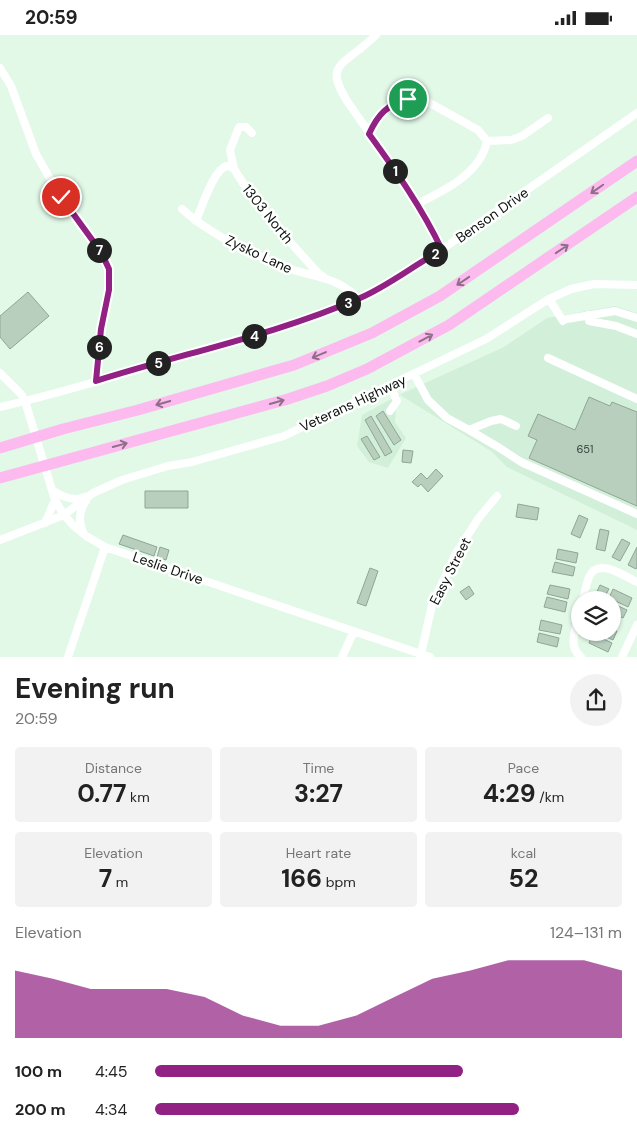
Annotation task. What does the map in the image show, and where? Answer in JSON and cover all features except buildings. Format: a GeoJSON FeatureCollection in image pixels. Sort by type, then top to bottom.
{"type":"FeatureCollection","features":[{"type":"Feature","properties":{"kind":"highway"},"geometry":{"type":"LineString","coordinates":[[0,448],[294,365],[372,333],[440,296],[538,231],[637,161]]}},
{"type":"Feature","properties":{"kind":"highway"},"geometry":{"type":"LineString","coordinates":[[0,478],[288,399],[327,386],[367,369],[449,325],[637,197]]}},
{"type":"Feature","properties":{"kind":"street"},"geometry":{"type":"LineString","coordinates":[[376,35],[339,67],[337,75],[340,90],[417,204],[442,250]]}},
{"type":"Feature","properties":{"kind":"street"},"geometry":{"type":"LineString","coordinates":[[0,68],[11,86],[36,154],[61,197],[101,252],[109,269],[109,290],[101,329],[96,381]]}},
{"type":"Feature","properties":{"kind":"street"},"geometry":{"type":"LineString","coordinates":[[369,134],[375,121],[387,108],[400,101],[415,98],[428,102],[478,130],[487,141]]}},
{"type":"Feature","properties":{"kind":"street","name":"Benson Drive"},"geometry":{"type":"LineString","coordinates":[[0,407],[304,320],[376,291],[442,250],[637,113]]}},
{"type":"Feature","properties":{"kind":"street"},"geometry":{"type":"LineString","coordinates":[[487,141],[512,140],[522,136],[548,118]]}},
{"type":"Feature","properties":{"kind":"street"},"geometry":{"type":"LineString","coordinates":[[234,169],[230,150],[239,127],[246,127],[252,133]]}},
{"type":"Feature","properties":{"kind":"street"},"geometry":{"type":"LineString","coordinates":[[417,204],[451,187],[465,175],[482,157],[487,141]]}},
{"type":"Feature","properties":{"kind":"street"},"geometry":{"type":"LineString","coordinates":[[196,221],[210,186],[220,171],[230,166],[234,169]]}},
{"type":"Feature","properties":{"kind":"street","name":"1303 North"},"geometry":{"type":"LineString","coordinates":[[234,169],[250,194],[272,222],[325,279]]}},
{"type":"Feature","properties":{"kind":"street","name":"Zysko Lane"},"geometry":{"type":"LineString","coordinates":[[182,209],[215,233],[256,255],[298,272],[325,279]]}},
{"type":"Feature","properties":{"kind":"street"},"geometry":{"type":"LineString","coordinates":[[325,279],[340,284],[358,299]]}},
{"type":"Feature","properties":{"kind":"street","name":"Veterans Highway"},"geometry":{"type":"LineString","coordinates":[[0,540],[64,515],[90,496],[111,484],[145,472],[192,462],[284,435],[486,339],[549,299],[571,289],[594,284],[637,285]]}},
{"type":"Feature","properties":{"kind":"street"},"geometry":{"type":"LineString","coordinates":[[549,299],[565,320],[615,311],[637,318]]}},
{"type":"Feature","properties":{"kind":"street"},"geometry":{"type":"LineString","coordinates":[[588,315],[589,321],[616,326],[637,334]]}},
{"type":"Feature","properties":{"kind":"street"},"geometry":{"type":"LineString","coordinates":[[548,358],[637,399]]}},
{"type":"Feature","properties":{"kind":"street","name":"Leslie Drive"},"geometry":{"type":"LineString","coordinates":[[0,373],[21,393],[25,401],[55,500],[64,515],[86,536],[105,547],[430,657]]}},
{"type":"Feature","properties":{"kind":"street"},"geometry":{"type":"LineString","coordinates":[[414,374],[428,401],[448,419],[521,462],[637,514]]}},
{"type":"Feature","properties":{"kind":"street"},"geometry":{"type":"LineString","coordinates":[[390,385],[397,401],[390,411]]}},
{"type":"Feature","properties":{"kind":"street"},"geometry":{"type":"LineString","coordinates":[[481,416],[490,421]]}},
{"type":"Feature","properties":{"kind":"street"},"geometry":{"type":"LineString","coordinates":[[469,430],[490,421],[501,419],[516,426]]}},
{"type":"Feature","properties":{"kind":"street"},"geometry":{"type":"LineString","coordinates":[[52,489],[62,497],[71,499],[81,499],[90,496]]}},
{"type":"Feature","properties":{"kind":"street"},"geometry":{"type":"LineString","coordinates":[[86,536],[82,531],[80,523],[80,511],[90,496]]}},
{"type":"Feature","properties":{"kind":"street","name":"Easy Street"},"geometry":{"type":"LineString","coordinates":[[420,654],[432,605],[455,555],[478,519],[497,496]]}},
{"type":"Feature","properties":{"kind":"street"},"geometry":{"type":"LineString","coordinates":[[45,523],[55,500]]}},
{"type":"Feature","properties":{"kind":"street"},"geometry":{"type":"LineString","coordinates":[[68,657],[105,547]]}},
{"type":"Feature","properties":{"kind":"street"},"geometry":{"type":"LineString","coordinates":[[585,591],[589,577],[595,569],[600,567],[606,567],[637,582]]}},
{"type":"Feature","properties":{"kind":"street"},"geometry":{"type":"LineString","coordinates":[[622,657],[637,625]]}},
{"type":"Feature","properties":{"kind":"street"},"geometry":{"type":"LineString","coordinates":[[342,657],[354,631]]}},
{"type":"Feature","properties":{"kind":"street"},"geometry":{"type":"LineString","coordinates":[[573,641],[574,649],[581,657]]}},
{"type":"Feature","properties":{"kind":"shaded area"},"geometry":{"type":"Polygon","coordinates":[[[615,306],[637,313],[637,530],[507,467],[491,451],[400,395],[400,404],[396,408],[395,422],[406,438],[388,468],[369,462],[357,446],[362,415],[399,395],[504,347],[547,318],[615,306]]]}},
{"type":"Feature","properties":{"kind":"route"},"geometry":{"type":"LineString","coordinates":[[61,197],[101,252],[109,269],[109,290],[101,329],[96,381],[304,320],[376,291],[442,250],[431,227],[404,183],[369,134],[375,121],[382,113],[394,104],[408,99]]}}]}
